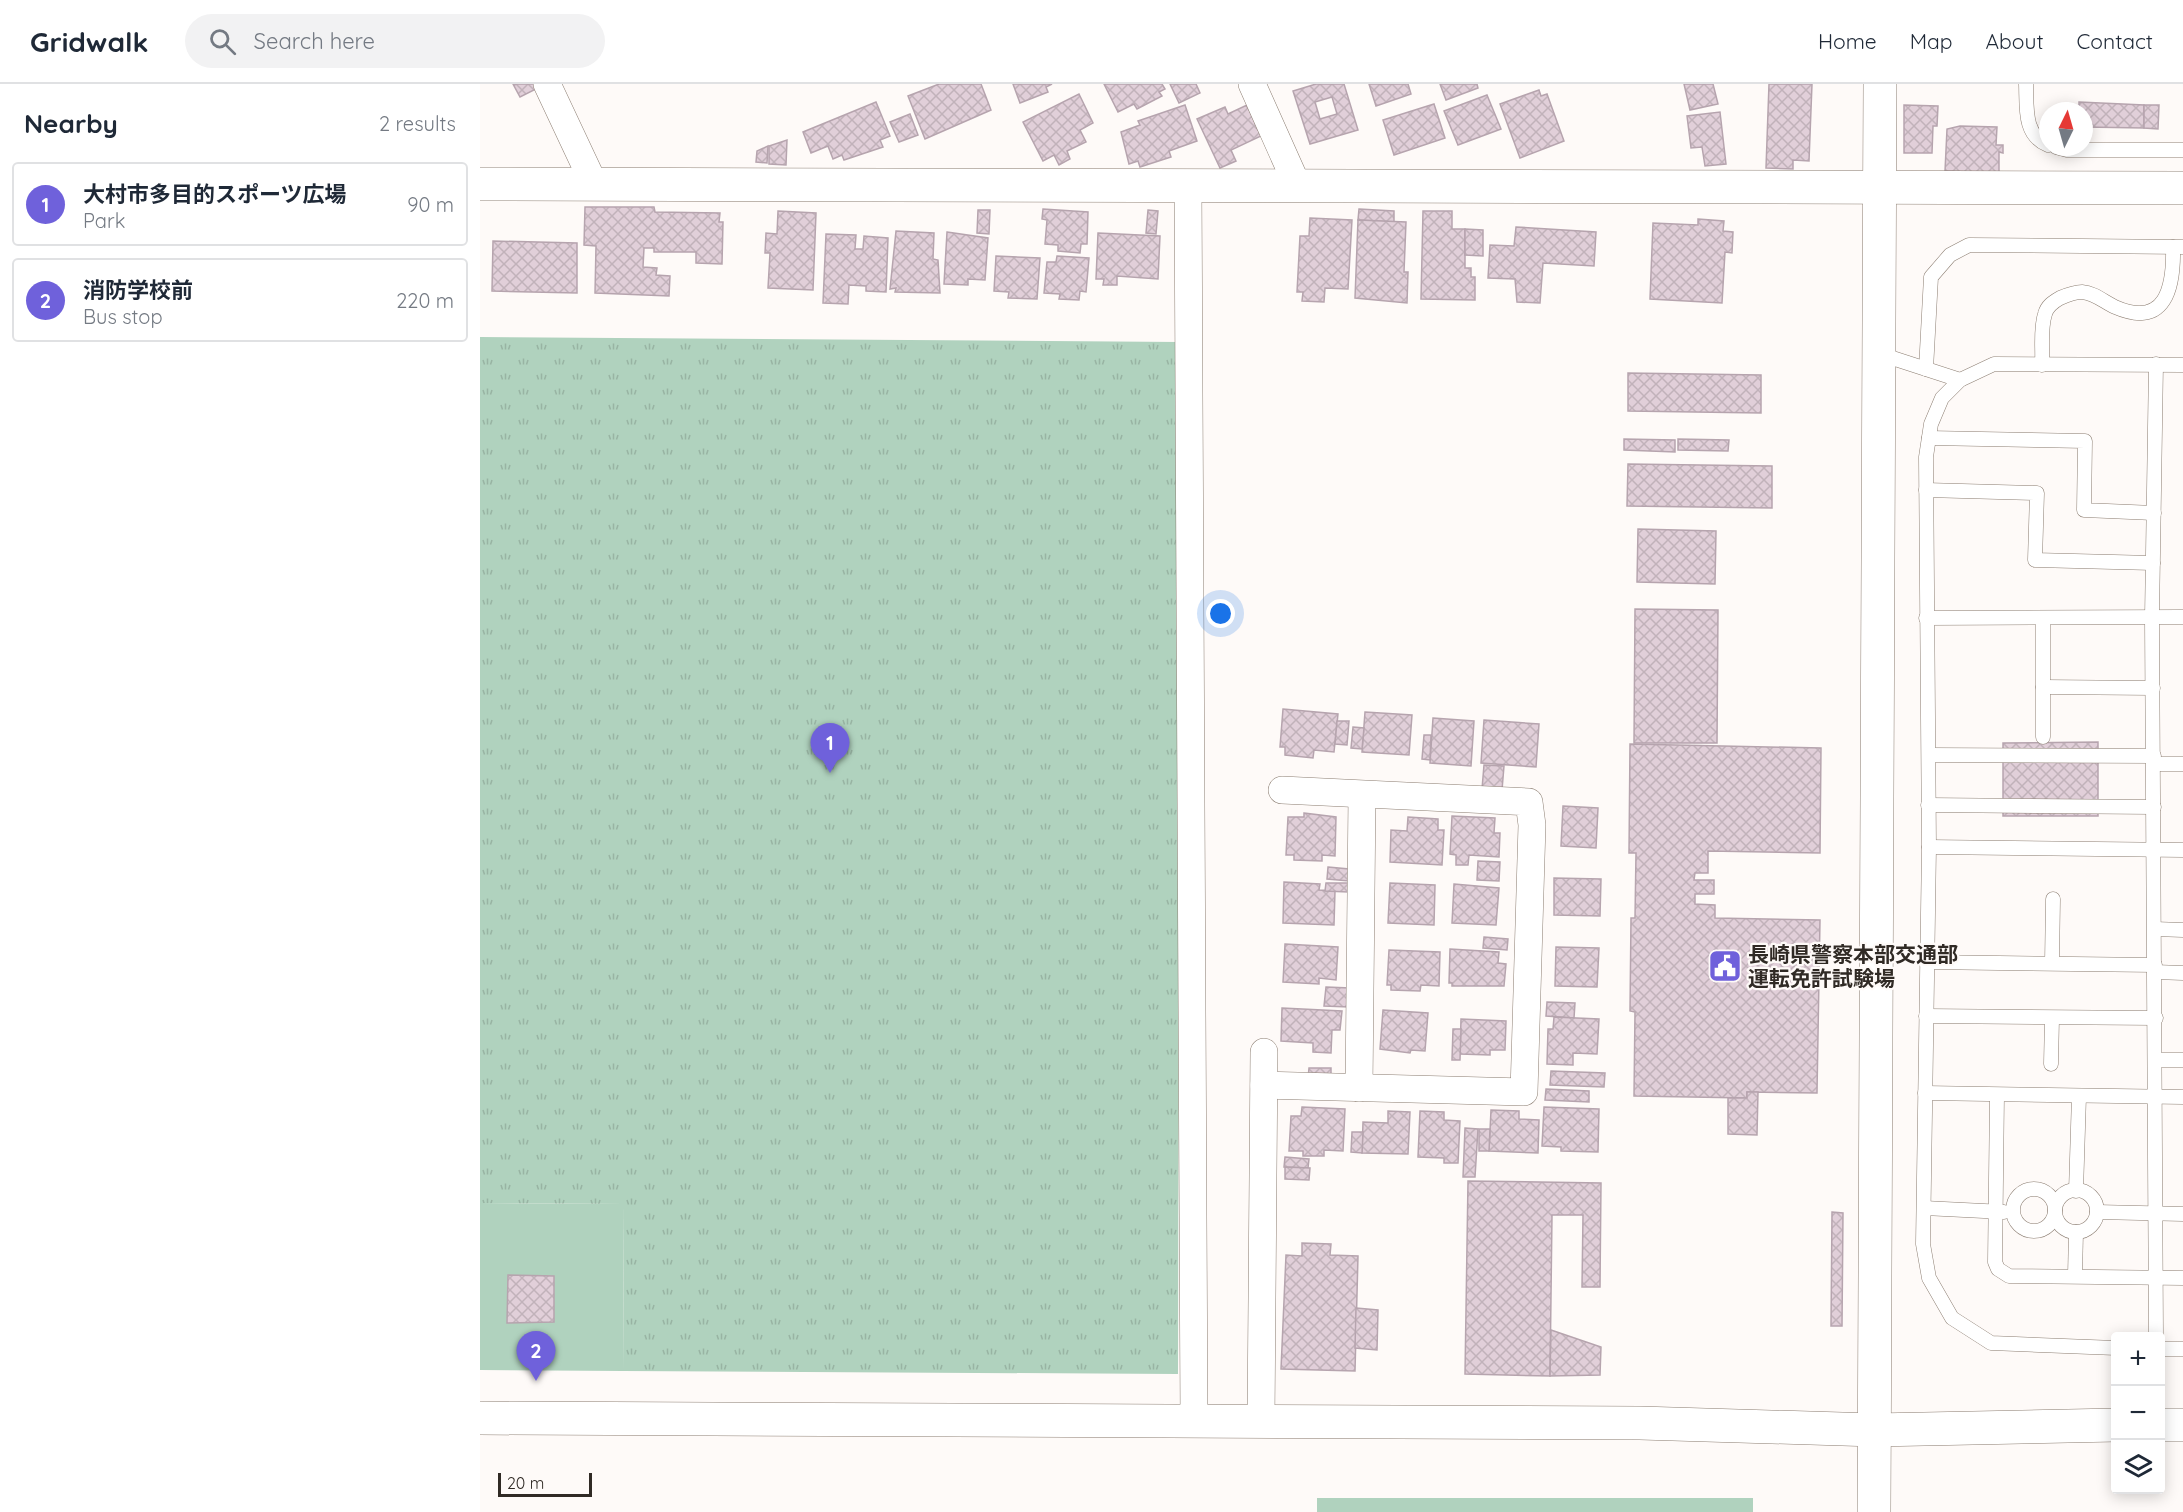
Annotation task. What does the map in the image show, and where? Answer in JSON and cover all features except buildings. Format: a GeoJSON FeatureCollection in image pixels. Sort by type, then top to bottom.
{"type":"FeatureCollection","features":[{"type":"Feature","properties":{"kind":"street"},"geometry":{"type":"LineString","coordinates":[[547,84],[594,184]]}},
{"type":"Feature","properties":{"kind":"street"},"geometry":{"type":"LineString","coordinates":[[1252,84],[1298,187]]}},
{"type":"Feature","properties":{"kind":"street"},"geometry":{"type":"LineString","coordinates":[[1874,1512],[1880,84]]}},
{"type":"Feature","properties":{"kind":"street"},"geometry":{"type":"LineString","coordinates":[[480,184],[1298,187],[1881,185],[2183,188]]}},
{"type":"Feature","properties":{"kind":"street"},"geometry":{"type":"LineString","coordinates":[[1188,185],[1194,1420]]}},
{"type":"Feature","properties":{"kind":"street"},"geometry":{"type":"LineString","coordinates":[[1264,1085],[1524,1092],[1533,825],[1529,802],[1362,796],[1282,790]]}},
{"type":"Feature","properties":{"kind":"street"},"geometry":{"type":"LineString","coordinates":[[1359,1088],[1362,796]]}},
{"type":"Feature","properties":{"kind":"street"},"geometry":{"type":"LineString","coordinates":[[1261,1421],[1264,1052]]}},
{"type":"Feature","properties":{"kind":"street"},"geometry":{"type":"LineString","coordinates":[[480,1418],[1640,1423],[1875,1430],[2111,1425]]}},
{"type":"Feature","properties":{"kind":"street"},"geometry":{"type":"LineString","coordinates":[[2165,1425],[2183,1425]]}},
{"type":"Feature","properties":{"kind":"lane"},"geometry":{"type":"LineString","coordinates":[[2026,84],[2028,124],[2034,137],[2039,140]]}},
{"type":"Feature","properties":{"kind":"lane"},"geometry":{"type":"LineString","coordinates":[[2093,150],[2183,150]]}},
{"type":"Feature","properties":{"kind":"lane"},"geometry":{"type":"LineString","coordinates":[[1926,369],[1931,277],[1950,255],[1969,245],[2178,247],[2170,288],[2162,304],[2154,311],[2137,314],[2127,312],[2083,292],[2065,296],[2049,306],[2044,316],[2042,364]]}},
{"type":"Feature","properties":{"kind":"lane"},"geometry":{"type":"LineString","coordinates":[[1878,353],[1960,380]]}},
{"type":"Feature","properties":{"kind":"lane"},"geometry":{"type":"LineString","coordinates":[[2111,1348],[1991,1343],[1952,1318],[1929,1278],[1923,1244],[1929,847],[1926,490],[1929,438],[1942,398],[1960,380],[1994,364],[2183,365]]}},
{"type":"Feature","properties":{"kind":"lane"},"geometry":{"type":"LineString","coordinates":[[2156,364],[2152,617],[2158,1278],[2156,1332]]}},
{"type":"Feature","properties":{"kind":"lane"},"geometry":{"type":"LineString","coordinates":[[1929,438],[2085,441],[2084,510],[2154,513]]}},
{"type":"Feature","properties":{"kind":"lane"},"geometry":{"type":"LineString","coordinates":[[1926,490],[2037,493],[2035,560],[2153,563]]}},
{"type":"Feature","properties":{"kind":"lane"},"geometry":{"type":"LineString","coordinates":[[1926,618],[2183,617]]}},
{"type":"Feature","properties":{"kind":"lane"},"geometry":{"type":"LineString","coordinates":[[2043,618],[2043,737]]}},
{"type":"Feature","properties":{"kind":"lane"},"geometry":{"type":"LineString","coordinates":[[2043,687],[2153,688]]}},
{"type":"Feature","properties":{"kind":"lane"},"geometry":{"type":"LineString","coordinates":[[1929,755],[2154,760],[2183,764]]}},
{"type":"Feature","properties":{"kind":"lane"},"geometry":{"type":"LineString","coordinates":[[1928,805],[2154,807]]}},
{"type":"Feature","properties":{"kind":"lane"},"geometry":{"type":"LineString","coordinates":[[1929,847],[2183,850]]}},
{"type":"Feature","properties":{"kind":"lane"},"geometry":{"type":"LineString","coordinates":[[2052,963],[2053,899]]}},
{"type":"Feature","properties":{"kind":"lane"},"geometry":{"type":"LineString","coordinates":[[2155,929],[2183,930]]}},
{"type":"Feature","properties":{"kind":"lane"},"geometry":{"type":"LineString","coordinates":[[1926,962],[2052,963],[2155,968],[2183,972]]}},
{"type":"Feature","properties":{"kind":"lane"},"geometry":{"type":"LineString","coordinates":[[1926,1016],[2156,1018]]}},
{"type":"Feature","properties":{"kind":"lane"},"geometry":{"type":"LineString","coordinates":[[2051,1064],[2052,1018]]}},
{"type":"Feature","properties":{"kind":"lane"},"geometry":{"type":"LineString","coordinates":[[2156,1059],[2183,1060]]}},
{"type":"Feature","properties":{"kind":"lane"},"geometry":{"type":"LineString","coordinates":[[1924,1093],[2183,1097]]}},
{"type":"Feature","properties":{"kind":"lane"},"geometry":{"type":"LineString","coordinates":[[1997,1095],[1995,1262],[1998,1269],[2008,1276],[2183,1278]]}},
{"type":"Feature","properties":{"kind":"lane"},"geometry":{"type":"LineString","coordinates":[[2076,1191],[2079,1096]]}},
{"type":"Feature","properties":{"kind":"lane"},"geometry":{"type":"LineString","coordinates":[[2012,1212],[2019,1195],[2031,1189],[2045,1192],[2050,1197],[2061,1225],[2076,1232]]}},
{"type":"Feature","properties":{"kind":"lane"},"geometry":{"type":"LineString","coordinates":[[2012,1212],[2023,1229],[2037,1231],[2049,1224],[2061,1196],[2076,1191],[2092,1198],[2097,1212],[2091,1225],[2076,1232]]}},
{"type":"Feature","properties":{"kind":"lane"},"geometry":{"type":"LineString","coordinates":[[1924,1208],[2012,1212]]}},
{"type":"Feature","properties":{"kind":"lane"},"geometry":{"type":"LineString","coordinates":[[2097,1212],[2183,1214]]}},
{"type":"Feature","properties":{"kind":"lane"},"geometry":{"type":"LineString","coordinates":[[2075,1276],[2076,1232]]}},
{"type":"Feature","properties":{"kind":"lane"},"geometry":{"type":"LineString","coordinates":[[2165,1349],[2183,1349]]}},
{"type":"Feature","properties":{"kind":"green space"},"geometry":{"type":"Polygon","coordinates":[[[480,337],[1180,342],[1178,1374],[623,1371],[624,1204],[480,1203],[480,337]]]}},
{"type":"Feature","properties":{"kind":"green space"},"geometry":{"type":"Polygon","coordinates":[[[480,1203],[624,1204],[623,1371],[480,1370],[480,1203]]]}},
{"type":"Feature","properties":{"kind":"green space"},"geometry":{"type":"Polygon","coordinates":[[[1317,1498],[1753,1498],[1753,1512],[1317,1512],[1317,1498]]]}},
{"type":"Feature","properties":{"kind":"place","name":"大村市多目的スポーツ広場"},"geometry":{"type":"Point","coordinates":[830,773]}},
{"type":"Feature","properties":{"kind":"place","name":"長崎県警察本部交通部 運転免許試験場"},"geometry":{"type":"Point","coordinates":[1725,966]}},
{"type":"Feature","properties":{"kind":"place","name":"消防学校前"},"geometry":{"type":"Point","coordinates":[536,1381]}}]}
